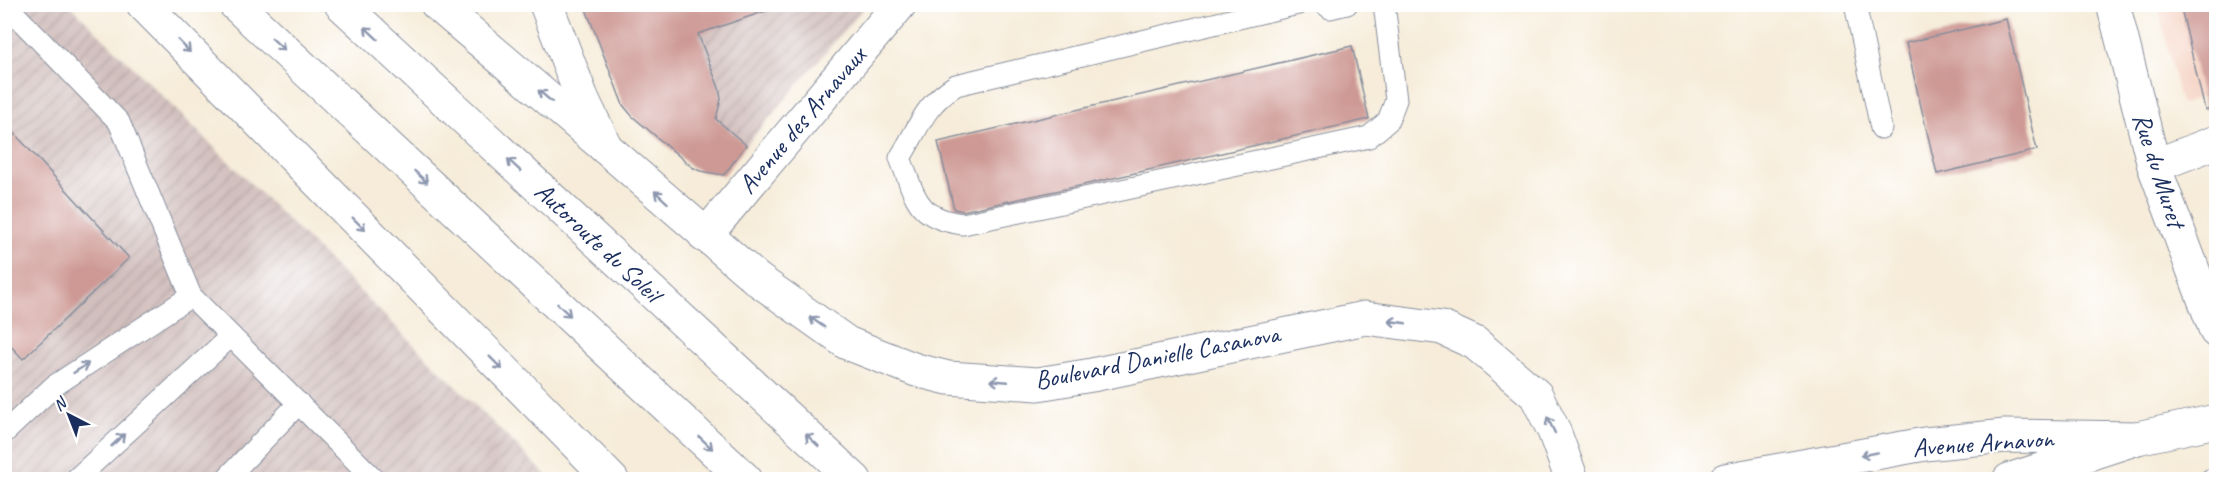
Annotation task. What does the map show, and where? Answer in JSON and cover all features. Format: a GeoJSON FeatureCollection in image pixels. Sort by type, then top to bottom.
{"type":"FeatureCollection","features":[{"type":"Feature","properties":{"kind":"main road"},"geometry":{"type":"LineString","coordinates":[[143,4],[612,480]]}},
{"type":"Feature","properties":{"kind":"main road"},"geometry":{"type":"LineString","coordinates":[[235,4],[746,480]]}},
{"type":"Feature","properties":{"kind":"main road","name":"Autoroute du Soleil"},"geometry":{"type":"LineString","coordinates":[[340,4],[855,480]]}},
{"type":"Feature","properties":{"kind":"main road"},"geometry":{"type":"LineString","coordinates":[[437,4],[606,148]]}},
{"type":"Feature","properties":{"kind":"main road","name":"Boulevard Danielle Casanova"},"geometry":{"type":"LineString","coordinates":[[546,4],[582,98],[606,148],[757,279],[847,343],[916,370],[948,378],[1038,384],[1092,375],[1365,318],[1442,328],[1475,343],[1536,395],[1554,430],[1572,480]]}},
{"type":"Feature","properties":{"kind":"main road","name":"Avenue des Arnavaux"},"geometry":{"type":"LineString","coordinates":[[705,236],[900,4]]}},
{"type":"Feature","properties":{"kind":"main road","name":"Rue du Muret"},"geometry":{"type":"LineString","coordinates":[[2113,4],[2154,166],[2212,310]]}},
{"type":"Feature","properties":{"kind":"main road"},"geometry":{"type":"LineString","coordinates":[[2154,166],[2217,142]]}},
{"type":"Feature","properties":{"kind":"main road","name":"Avenue Arnavon"},"geometry":{"type":"LineString","coordinates":[[2009,480],[2137,438],[2217,421]]}},
{"type":"Feature","properties":{"kind":"main road","name":"Avenue Arnavon"},"geometry":{"type":"LineString","coordinates":[[1725,480],[1925,444],[2005,436],[2137,438]]}},
{"type":"Feature","properties":{"kind":"lane"},"geometry":{"type":"LineString","coordinates":[[5,4],[119,122],[191,296],[375,480]]}},
{"type":"Feature","properties":{"kind":"lane"},"geometry":{"type":"LineString","coordinates":[[1298,4],[956,85],[940,95],[924,112],[919,129],[900,158],[920,208],[942,221],[963,224],[1369,137],[1388,121],[1396,100],[1384,4]]}},
{"type":"Feature","properties":{"kind":"lane"},"geometry":{"type":"LineString","coordinates":[[1325,4],[1330,8],[1347,4]]}},
{"type":"Feature","properties":{"kind":"lane"},"geometry":{"type":"LineString","coordinates":[[1855,4],[1881,128]]}},
{"type":"Feature","properties":{"kind":"lane"},"geometry":{"type":"LineString","coordinates":[[4,433],[54,386],[191,296]]}},
{"type":"Feature","properties":{"kind":"lane"},"geometry":{"type":"LineString","coordinates":[[75,480],[231,336]]}},
{"type":"Feature","properties":{"kind":"lane"},"geometry":{"type":"LineString","coordinates":[[225,480],[299,403]]}},
{"type":"Feature","properties":{"kind":"lane"},"geometry":{"type":"LineString","coordinates":[[2210,480],[2217,478]]}},
{"type":"Feature","properties":{"kind":"shaded area"},"geometry":{"type":"Polygon","coordinates":[[[4,5],[70,5],[550,479],[5,479],[4,5]]]}},
{"type":"Feature","properties":{"kind":"shaded area"},"geometry":{"type":"Polygon","coordinates":[[[584,5],[866,5],[746,145],[724,175],[701,172],[693,167],[632,116],[623,105],[584,5]]]}},
{"type":"Feature","properties":{"kind":"shaded area"},"geometry":{"type":"Polygon","coordinates":[[[2158,5],[2216,5],[2216,91],[2181,105],[2158,5]]]}},
{"type":"Feature","properties":{"kind":"building"},"geometry":{"type":"Polygon","coordinates":[[[584,4],[768,4],[769,10],[698,34],[719,88],[721,99],[716,119],[746,145],[724,175],[700,171],[692,167],[632,116],[623,105],[584,4]]]}},
{"type":"Feature","properties":{"kind":"building"},"geometry":{"type":"Polygon","coordinates":[[[2180,4],[2217,4],[2217,109],[2205,110],[2180,4]]]}},
{"type":"Feature","properties":{"kind":"building"},"geometry":{"type":"Polygon","coordinates":[[[2006,19],[2037,150],[1937,174],[1906,43],[2006,19]]]}},
{"type":"Feature","properties":{"kind":"building"},"geometry":{"type":"Polygon","coordinates":[[[1352,46],[1369,119],[1079,186],[963,211],[954,209],[938,142],[1352,46]]]}},
{"type":"Feature","properties":{"kind":"building"},"geometry":{"type":"Polygon","coordinates":[[[4,122],[129,258],[23,359],[4,339],[4,122]]]}}]}
